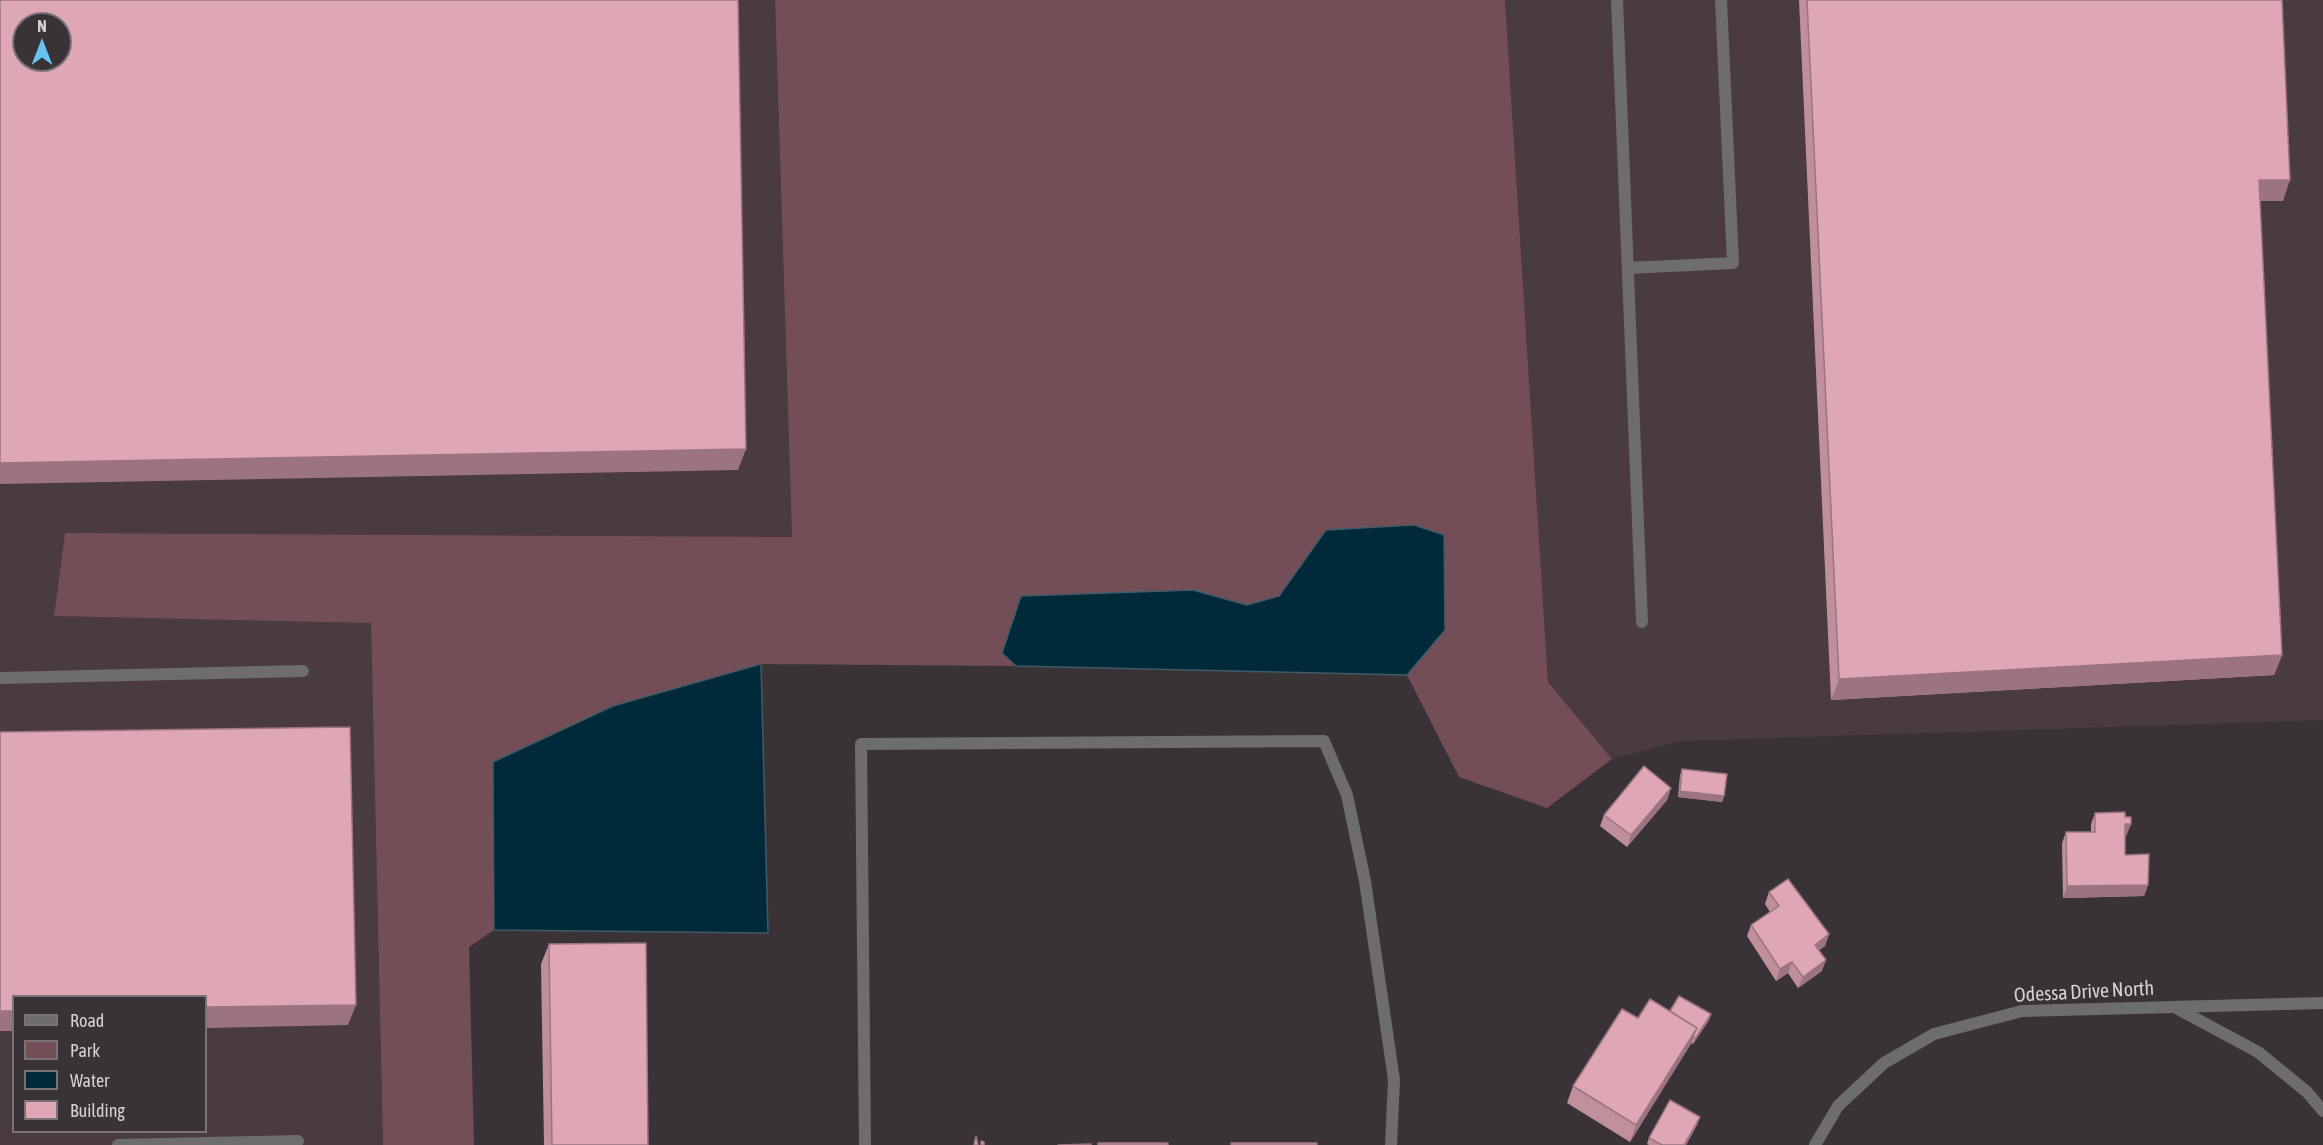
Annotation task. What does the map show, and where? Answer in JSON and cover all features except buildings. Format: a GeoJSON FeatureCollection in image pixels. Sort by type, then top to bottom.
{"type":"FeatureCollection","features":[{"type":"Feature","properties":{"kind":"street"},"geometry":{"type":"LineString","coordinates":[[1617,0],[1642,622]]}},
{"type":"Feature","properties":{"kind":"street"},"geometry":{"type":"LineString","coordinates":[[1628,268],[1733,263],[1721,0]]}},
{"type":"Feature","properties":{"kind":"street"},"geometry":{"type":"LineString","coordinates":[[0,678],[303,671]]}},
{"type":"Feature","properties":{"kind":"street"},"geometry":{"type":"LineString","coordinates":[[865,1145],[861,744],[1324,741],[1347,795],[1365,881],[1394,1080],[1391,1145]]}},
{"type":"Feature","properties":{"kind":"street","name":"Odessa Drive North"},"geometry":{"type":"LineString","coordinates":[[1815,1145],[1838,1106],[1884,1063],[1934,1034],[2022,1011],[2323,1003]]}},
{"type":"Feature","properties":{"kind":"street"},"geometry":{"type":"LineString","coordinates":[[2176,1007],[2258,1052],[2307,1092],[2323,1111]]}},
{"type":"Feature","properties":{"kind":"street"},"geometry":{"type":"LineString","coordinates":[[118,1145],[298,1141]]}},
{"type":"Feature","properties":{"kind":"shaded area"},"geometry":{"type":"Polygon","coordinates":[[[0,0],[775,0],[792,537],[65,533],[54,616],[371,622],[383,1145],[0,1145],[0,0]]]}},
{"type":"Feature","properties":{"kind":"shaded area"},"geometry":{"type":"Polygon","coordinates":[[[1505,0],[2323,0],[2323,720],[1681,741],[1612,759],[1548,682],[1505,0]]]}},
{"type":"Feature","properties":{"kind":"green space"},"geometry":{"type":"Polygon","coordinates":[[[775,0],[1505,0],[1548,682],[1612,759],[1547,808],[1459,777],[1407,675],[1445,630],[1326,530],[1279,596],[1247,605],[1193,590],[1002,653],[1016,666],[761,664],[613,706],[493,762],[494,930],[469,947],[474,1145],[383,1145],[371,623],[54,616],[65,533],[792,537],[775,0]]]}},
{"type":"Feature","properties":{"kind":"water"},"geometry":{"type":"Polygon","coordinates":[[[1414,525],[1444,535],[1445,630],[1407,675],[1016,666],[1002,653],[1021,596],[1193,590],[1247,605],[1279,596],[1326,530],[1414,525]]]}},
{"type":"Feature","properties":{"kind":"water"},"geometry":{"type":"Polygon","coordinates":[[[761,664],[768,933],[494,930],[493,762],[613,706],[761,664]]]}}]}
